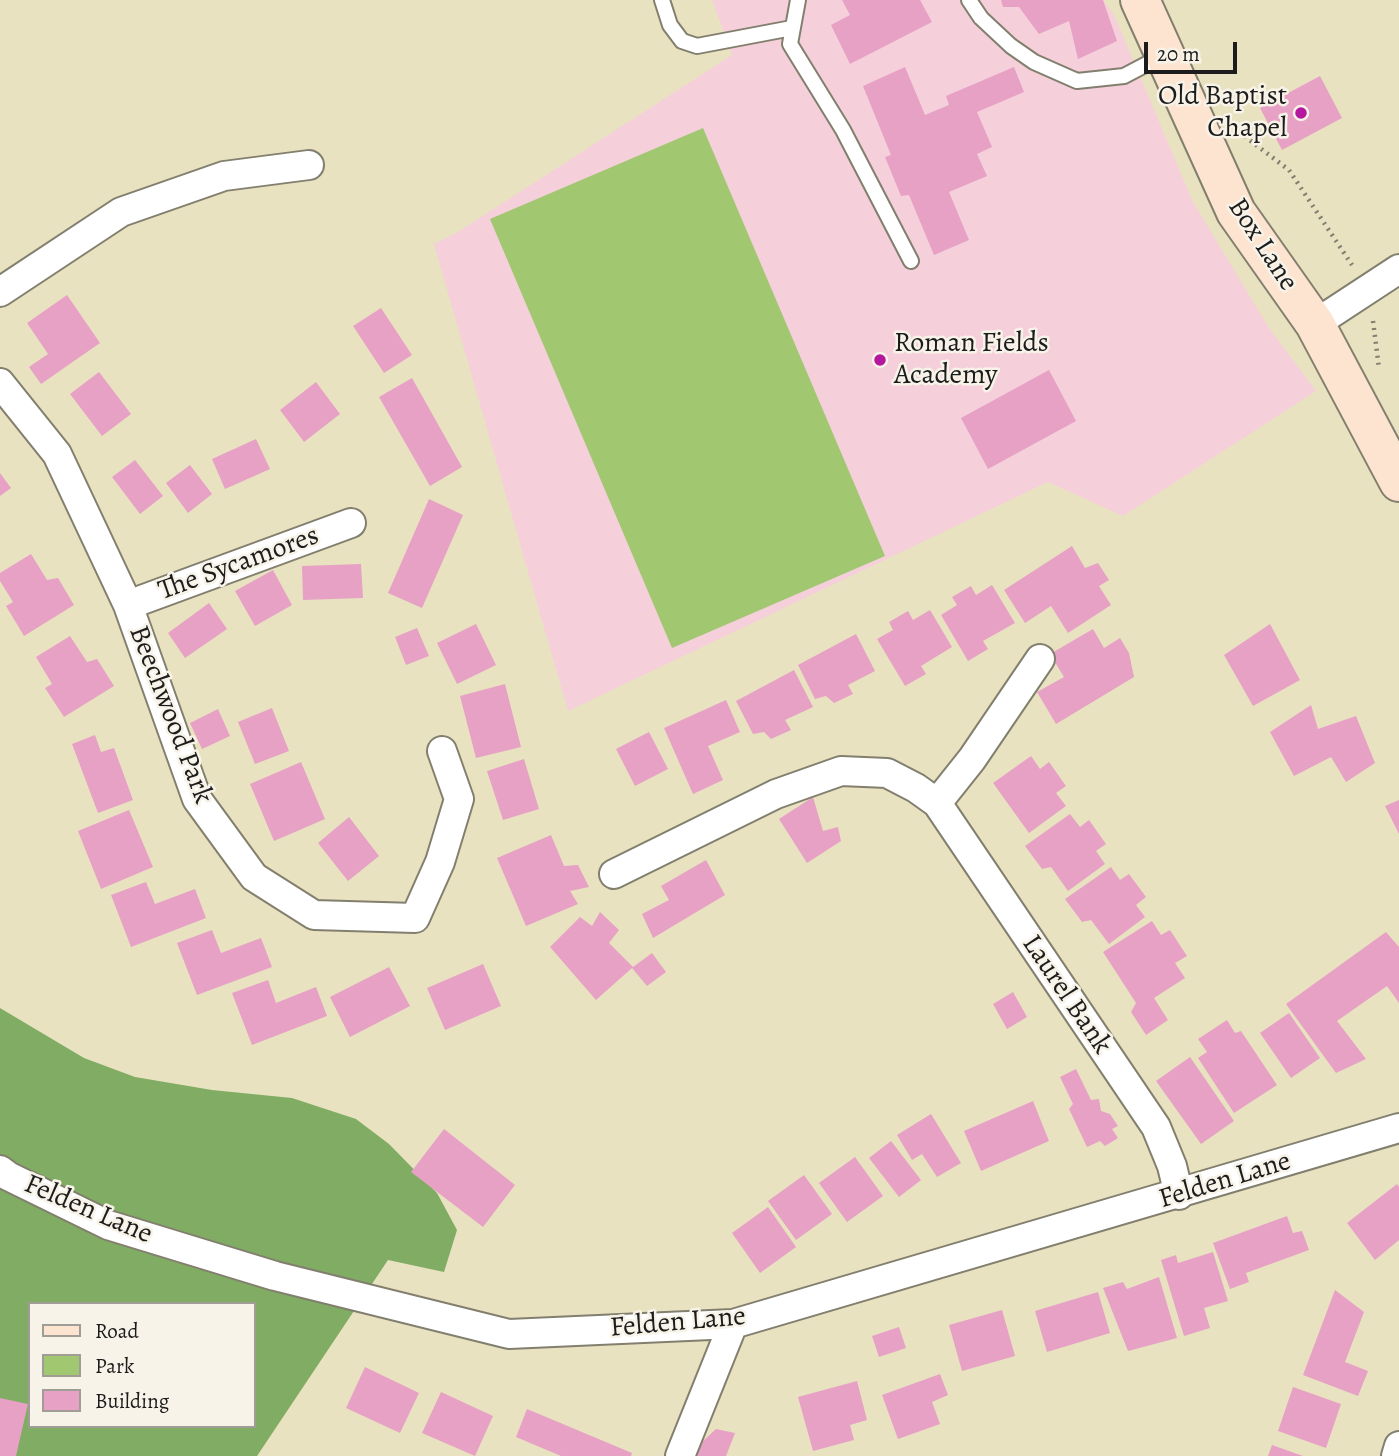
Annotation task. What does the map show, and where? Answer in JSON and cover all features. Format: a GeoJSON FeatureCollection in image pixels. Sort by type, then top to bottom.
{"type":"FeatureCollection","features":[{"type":"Feature","properties":{"kind":"main road","name":"Box Lane"},"geometry":{"type":"LineString","coordinates":[[1140,0],[1236,212],[1315,324],[1399,482]]}},
{"type":"Feature","properties":{"kind":"street"},"geometry":{"type":"LineString","coordinates":[[0,292],[121,212],[224,176],[309,165]]}},
{"type":"Feature","properties":{"kind":"street"},"geometry":{"type":"LineString","coordinates":[[1315,324],[1399,269]]}},
{"type":"Feature","properties":{"kind":"street","name":"Beechwood Park"},"geometry":{"type":"LineString","coordinates":[[0,383],[57,454],[128,605],[197,799],[254,877],[314,915],[415,918],[440,862],[459,799],[442,751]]}},
{"type":"Feature","properties":{"kind":"street","name":"The Sycamores"},"geometry":{"type":"LineString","coordinates":[[128,605],[351,523]]}},
{"type":"Feature","properties":{"kind":"street"},"geometry":{"type":"LineString","coordinates":[[937,803],[972,759],[1040,659]]}},
{"type":"Feature","properties":{"kind":"street","name":"Laurel Bank"},"geometry":{"type":"LineString","coordinates":[[614,874],[776,794],[841,771],[887,774],[916,788],[937,803],[1156,1127],[1172,1166],[1179,1195]]}},
{"type":"Feature","properties":{"kind":"street","name":"Felden Lane"},"geometry":{"type":"LineString","coordinates":[[0,1170],[108,1225],[275,1276],[509,1334],[733,1324],[1179,1195],[1399,1128]]}},
{"type":"Feature","properties":{"kind":"street"},"geometry":{"type":"LineString","coordinates":[[680,1456],[733,1324]]}},
{"type":"Feature","properties":{"kind":"street"},"geometry":{"type":"LineString","coordinates":[[1395,1456],[1399,1446]]}},
{"type":"Feature","properties":{"kind":"lane"},"geometry":{"type":"LineString","coordinates":[[662,0],[670,25],[682,41],[697,46],[792,29]]}},
{"type":"Feature","properties":{"kind":"lane"},"geometry":{"type":"LineString","coordinates":[[798,0],[790,44],[843,130],[911,261]]}},
{"type":"Feature","properties":{"kind":"lane"},"geometry":{"type":"LineString","coordinates":[[969,0],[981,18],[1011,46],[1034,62],[1077,81],[1124,76],[1165,55]]}},
{"type":"Feature","properties":{"kind":"path"},"geometry":{"type":"LineString","coordinates":[[1233,128],[1289,170],[1368,290],[1379,370]]}},
{"type":"Feature","properties":{"kind":"shaded area","name":"Roman Fields Academy"},"geometry":{"type":"Polygon","coordinates":[[[712,0],[1103,0],[1114,15],[1193,202],[1269,328],[1316,391],[1123,516],[1048,482],[568,711],[434,244],[458,232],[732,55],[712,0]]]}},
{"type":"Feature","properties":{"kind":"green space"},"geometry":{"type":"Polygon","coordinates":[[[703,128],[885,556],[672,648],[490,219],[703,128]]]}},
{"type":"Feature","properties":{"kind":"green space"},"geometry":{"type":"Polygon","coordinates":[[[0,1008],[84,1058],[135,1077],[212,1090],[292,1098],[356,1119],[389,1144],[437,1193],[457,1230],[444,1272],[388,1260],[257,1456],[0,1456],[0,1008]]]}},
{"type":"Feature","properties":{"kind":"building"},"geometry":{"type":"Polygon","coordinates":[[[842,0],[920,0],[932,22],[850,64],[831,25],[850,15],[842,0]]]}},
{"type":"Feature","properties":{"kind":"building"},"geometry":{"type":"Polygon","coordinates":[[[1001,0],[1103,0],[1117,41],[1078,59],[1069,21],[1039,34],[1019,7],[1003,7],[1001,0]]]}},
{"type":"Feature","properties":{"kind":"building"},"geometry":{"type":"Polygon","coordinates":[[[905,67],[925,115],[949,105],[946,96],[1014,67],[1024,92],[977,112],[992,147],[977,154],[987,176],[949,192],[969,240],[934,255],[909,195],[901,196],[885,157],[891,155],[863,86],[905,67]]]}},
{"type":"Feature","properties":{"kind":"building","name":"Old Baptist Chapel"},"geometry":{"type":"Polygon","coordinates":[[[1320,76],[1342,118],[1282,150],[1260,108],[1320,76]]]}},
{"type":"Feature","properties":{"kind":"building"},"geometry":{"type":"Polygon","coordinates":[[[67,295],[100,343],[41,384],[29,367],[48,354],[27,323],[67,295]]]}},
{"type":"Feature","properties":{"kind":"building"},"geometry":{"type":"Polygon","coordinates":[[[381,308],[412,355],[384,373],[353,326],[381,308]]]}},
{"type":"Feature","properties":{"kind":"building"},"geometry":{"type":"Polygon","coordinates":[[[1049,370],[1076,421],[988,469],[961,418],[1049,370]]]}},
{"type":"Feature","properties":{"kind":"building"},"geometry":{"type":"Polygon","coordinates":[[[99,372],[131,414],[102,436],[70,394],[99,372]]]}},
{"type":"Feature","properties":{"kind":"building"},"geometry":{"type":"Polygon","coordinates":[[[412,378],[462,467],[430,486],[379,397],[412,378]]]}},
{"type":"Feature","properties":{"kind":"building"},"geometry":{"type":"Polygon","coordinates":[[[316,382],[340,414],[304,442],[280,410],[316,382]]]}},
{"type":"Feature","properties":{"kind":"building"},"geometry":{"type":"Polygon","coordinates":[[[256,439],[270,469],[225,489],[212,459],[256,439]]]}},
{"type":"Feature","properties":{"kind":"building"},"geometry":{"type":"Polygon","coordinates":[[[135,460],[163,496],[140,514],[112,477],[135,460]]]}},
{"type":"Feature","properties":{"kind":"building"},"geometry":{"type":"Polygon","coordinates":[[[190,465],[212,494],[188,513],[166,483],[190,465]]]}},
{"type":"Feature","properties":{"kind":"building"},"geometry":{"type":"Polygon","coordinates":[[[0,473],[11,488],[0,496],[0,473]]]}},
{"type":"Feature","properties":{"kind":"building"},"geometry":{"type":"Polygon","coordinates":[[[429,499],[463,515],[422,608],[388,593],[429,499]]]}},
{"type":"Feature","properties":{"kind":"building"},"geometry":{"type":"Polygon","coordinates":[[[1072,546],[1085,568],[1098,563],[1109,580],[1099,586],[1111,605],[1068,633],[1051,606],[1025,623],[1004,590],[1072,546]]]}},
{"type":"Feature","properties":{"kind":"building"},"geometry":{"type":"Polygon","coordinates":[[[31,554],[47,580],[58,578],[74,605],[24,636],[6,606],[13,602],[0,581],[0,573],[31,554]]]}},
{"type":"Feature","properties":{"kind":"building"},"geometry":{"type":"Polygon","coordinates":[[[361,564],[363,598],[303,600],[302,566],[361,564]]]}},
{"type":"Feature","properties":{"kind":"building"},"geometry":{"type":"Polygon","coordinates":[[[273,570],[292,605],[255,626],[235,591],[273,570]]]}},
{"type":"Feature","properties":{"kind":"building"},"geometry":{"type":"Polygon","coordinates":[[[992,585],[1015,623],[983,641],[988,649],[968,661],[941,615],[957,605],[952,597],[971,586],[976,595],[992,585]]]}},
{"type":"Feature","properties":{"kind":"building"},"geometry":{"type":"Polygon","coordinates":[[[209,603],[227,629],[185,658],[168,633],[209,603]]]}},
{"type":"Feature","properties":{"kind":"building"},"geometry":{"type":"Polygon","coordinates":[[[930,610],[952,647],[921,666],[926,674],[905,686],[877,639],[893,630],[889,622],[908,611],[913,620],[930,610]]]}},
{"type":"Feature","properties":{"kind":"building"},"geometry":{"type":"Polygon","coordinates":[[[476,624],[496,665],[457,684],[437,643],[476,624]]]}},
{"type":"Feature","properties":{"kind":"building"},"geometry":{"type":"Polygon","coordinates":[[[1270,624],[1300,680],[1253,706],[1224,655],[1270,624]]]}},
{"type":"Feature","properties":{"kind":"building"},"geometry":{"type":"Polygon","coordinates":[[[417,628],[429,656],[406,665],[395,637],[417,628]]]}},
{"type":"Feature","properties":{"kind":"building"},"geometry":{"type":"Polygon","coordinates":[[[1093,629],[1104,648],[1120,638],[1129,653],[1134,677],[1056,724],[1037,692],[1064,677],[1050,654],[1093,629]]]}},
{"type":"Feature","properties":{"kind":"building"},"geometry":{"type":"Polygon","coordinates":[[[856,634],[875,671],[848,685],[853,694],[834,703],[826,696],[815,699],[798,665],[856,634]]]}},
{"type":"Feature","properties":{"kind":"building"},"geometry":{"type":"Polygon","coordinates":[[[70,636],[87,662],[97,659],[114,686],[64,717],[45,688],[52,684],[36,657],[70,636]]]}},
{"type":"Feature","properties":{"kind":"building"},"geometry":{"type":"Polygon","coordinates":[[[794,670],[813,707],[785,720],[791,730],[771,739],[764,732],[753,734],[736,701],[794,670]]]}},
{"type":"Feature","properties":{"kind":"building"},"geometry":{"type":"Polygon","coordinates":[[[505,684],[521,747],[476,758],[460,696],[505,684]]]}},
{"type":"Feature","properties":{"kind":"building"},"geometry":{"type":"Polygon","coordinates":[[[726,700],[740,732],[708,746],[723,780],[693,794],[664,728],[726,700]]]}},
{"type":"Feature","properties":{"kind":"building"},"geometry":{"type":"Polygon","coordinates":[[[1311,705],[1318,729],[1356,716],[1375,763],[1346,782],[1331,757],[1294,776],[1270,732],[1311,705]]]}},
{"type":"Feature","properties":{"kind":"building"},"geometry":{"type":"Polygon","coordinates":[[[272,708],[289,751],[255,764],[238,722],[272,708]]]}},
{"type":"Feature","properties":{"kind":"building"},"geometry":{"type":"Polygon","coordinates":[[[218,709],[230,736],[202,749],[190,723],[218,709]]]}},
{"type":"Feature","properties":{"kind":"building"},"geometry":{"type":"Polygon","coordinates":[[[649,732],[668,769],[635,786],[616,749],[649,732]]]}},
{"type":"Feature","properties":{"kind":"building"},"geometry":{"type":"Polygon","coordinates":[[[95,735],[101,752],[114,748],[133,800],[98,813],[72,744],[95,735]]]}},
{"type":"Feature","properties":{"kind":"building"},"geometry":{"type":"Polygon","coordinates":[[[1031,756],[1040,769],[1049,762],[1066,786],[1056,793],[1066,806],[1029,833],[993,783],[1031,756]]]}},
{"type":"Feature","properties":{"kind":"building"},"geometry":{"type":"Polygon","coordinates":[[[524,759],[539,809],[503,820],[487,771],[524,759]]]}},
{"type":"Feature","properties":{"kind":"building"},"geometry":{"type":"Polygon","coordinates":[[[301,762],[325,819],[274,841],[250,784],[301,762]]]}},
{"type":"Feature","properties":{"kind":"building"},"geometry":{"type":"Polygon","coordinates":[[[813,797],[823,831],[838,827],[841,841],[807,863],[779,819],[813,797]]]}},
{"type":"Feature","properties":{"kind":"building"},"geometry":{"type":"Polygon","coordinates":[[[1399,800],[1399,834],[1385,806],[1399,800]]]}},
{"type":"Feature","properties":{"kind":"building"},"geometry":{"type":"Polygon","coordinates":[[[129,810],[153,867],[101,889],[78,831],[129,810]]]}},
{"type":"Feature","properties":{"kind":"building"},"geometry":{"type":"Polygon","coordinates":[[[1070,814],[1080,827],[1089,820],[1106,844],[1096,851],[1105,864],[1068,891],[1051,867],[1042,869],[1025,846],[1070,814]]]}},
{"type":"Feature","properties":{"kind":"building"},"geometry":{"type":"Polygon","coordinates":[[[349,817],[379,856],[348,881],[318,843],[349,817]]]}},
{"type":"Feature","properties":{"kind":"building"},"geometry":{"type":"Polygon","coordinates":[[[551,835],[564,866],[578,865],[589,887],[570,891],[578,904],[526,926],[497,858],[551,835]]]}},
{"type":"Feature","properties":{"kind":"building"},"geometry":{"type":"Polygon","coordinates":[[[706,860],[725,895],[653,938],[642,914],[669,900],[661,886],[706,860]]]}},
{"type":"Feature","properties":{"kind":"building"},"geometry":{"type":"Polygon","coordinates":[[[1111,867],[1120,880],[1129,874],[1146,897],[1136,905],[1145,917],[1109,944],[1091,920],[1082,922],[1065,899],[1111,867]]]}},
{"type":"Feature","properties":{"kind":"building"},"geometry":{"type":"Polygon","coordinates":[[[146,882],[155,904],[195,889],[206,918],[131,947],[111,895],[146,882]]]}},
{"type":"Feature","properties":{"kind":"building"},"geometry":{"type":"Polygon","coordinates":[[[600,912],[619,930],[609,943],[633,967],[652,953],[666,972],[647,986],[632,968],[596,1000],[550,947],[580,917],[592,926],[600,912]]]}},
{"type":"Feature","properties":{"kind":"building"},"geometry":{"type":"Polygon","coordinates":[[[1152,921],[1161,935],[1170,930],[1187,956],[1175,963],[1185,978],[1154,998],[1168,1020],[1146,1035],[1131,1012],[1136,1003],[1103,952],[1152,921]]]}},
{"type":"Feature","properties":{"kind":"building"},"geometry":{"type":"Polygon","coordinates":[[[212,930],[221,953],[261,938],[272,967],[197,995],[177,943],[212,930]]]}},
{"type":"Feature","properties":{"kind":"building"},"geometry":{"type":"Polygon","coordinates":[[[1386,932],[1399,947],[1399,1003],[1387,986],[1337,1021],[1366,1059],[1336,1073],[1286,1004],[1386,932]]]}},
{"type":"Feature","properties":{"kind":"building"},"geometry":{"type":"Polygon","coordinates":[[[483,964],[501,1006],[445,1030],[427,988],[483,964]]]}},
{"type":"Feature","properties":{"kind":"building"},"geometry":{"type":"Polygon","coordinates":[[[389,967],[410,1006],[350,1037],[330,997],[389,967]]]}},
{"type":"Feature","properties":{"kind":"building"},"geometry":{"type":"Polygon","coordinates":[[[268,980],[276,1003],[316,987],[327,1016],[252,1045],[232,993],[268,980]]]}},
{"type":"Feature","properties":{"kind":"building"},"geometry":{"type":"Polygon","coordinates":[[[1013,992],[1027,1017],[1007,1029],[993,1004],[1013,992]]]}},
{"type":"Feature","properties":{"kind":"building"},"geometry":{"type":"Polygon","coordinates":[[[1289,1013],[1320,1058],[1291,1078],[1260,1033],[1289,1013]]]}},
{"type":"Feature","properties":{"kind":"building"},"geometry":{"type":"Polygon","coordinates":[[[1227,1020],[1235,1033],[1241,1031],[1277,1085],[1234,1113],[1198,1058],[1207,1052],[1198,1039],[1227,1020]]]}},
{"type":"Feature","properties":{"kind":"building"},"geometry":{"type":"Polygon","coordinates":[[[1190,1057],[1234,1121],[1201,1144],[1156,1081],[1190,1057]]]}},
{"type":"Feature","properties":{"kind":"building"},"geometry":{"type":"Polygon","coordinates":[[[1076,1069],[1091,1100],[1099,1099],[1101,1111],[1110,1114],[1118,1126],[1112,1129],[1118,1138],[1105,1146],[1100,1141],[1087,1147],[1069,1109],[1073,1104],[1060,1077],[1076,1069]]]}},
{"type":"Feature","properties":{"kind":"building"},"geometry":{"type":"Polygon","coordinates":[[[1033,1101],[1049,1141],[981,1171],[964,1131],[1033,1101]]]}},
{"type":"Feature","properties":{"kind":"building"},"geometry":{"type":"Polygon","coordinates":[[[931,1114],[961,1163],[937,1177],[922,1154],[912,1160],[897,1135],[931,1114]]]}},
{"type":"Feature","properties":{"kind":"building"},"geometry":{"type":"Polygon","coordinates":[[[444,1129],[515,1185],[483,1227],[411,1172],[444,1129]]]}},
{"type":"Feature","properties":{"kind":"building"},"geometry":{"type":"Polygon","coordinates":[[[891,1141],[921,1180],[899,1197],[869,1158],[891,1141]]]}},
{"type":"Feature","properties":{"kind":"building"},"geometry":{"type":"Polygon","coordinates":[[[855,1157],[883,1196],[847,1222],[819,1183],[855,1157]]]}},
{"type":"Feature","properties":{"kind":"building"},"geometry":{"type":"Polygon","coordinates":[[[804,1175],[832,1214],[796,1240],[768,1201],[804,1175]]]}},
{"type":"Feature","properties":{"kind":"building"},"geometry":{"type":"Polygon","coordinates":[[[1397,1184],[1399,1240],[1375,1260],[1347,1223],[1397,1184]]]}},
{"type":"Feature","properties":{"kind":"building"},"geometry":{"type":"Polygon","coordinates":[[[768,1207],[796,1247],[760,1273],[732,1233],[768,1207]]]}},
{"type":"Feature","properties":{"kind":"building"},"geometry":{"type":"Polygon","coordinates":[[[1287,1216],[1293,1233],[1302,1231],[1309,1250],[1246,1273],[1249,1282],[1230,1289],[1213,1243],[1287,1216]]]}},
{"type":"Feature","properties":{"kind":"building"},"geometry":{"type":"Polygon","coordinates":[[[1213,1252],[1228,1301],[1204,1308],[1210,1328],[1184,1336],[1161,1260],[1176,1255],[1178,1263],[1213,1252]]]}},
{"type":"Feature","properties":{"kind":"building"},"geometry":{"type":"Polygon","coordinates":[[[1159,1277],[1177,1338],[1128,1351],[1103,1288],[1123,1282],[1127,1289],[1159,1277]]]}},
{"type":"Feature","properties":{"kind":"building"},"geometry":{"type":"Polygon","coordinates":[[[1335,1290],[1364,1312],[1345,1362],[1368,1371],[1358,1396],[1303,1375],[1335,1290]]]}},
{"type":"Feature","properties":{"kind":"building"},"geometry":{"type":"Polygon","coordinates":[[[1098,1292],[1110,1333],[1047,1352],[1035,1311],[1098,1292]]]}},
{"type":"Feature","properties":{"kind":"building"},"geometry":{"type":"Polygon","coordinates":[[[1002,1310],[1015,1356],[962,1371],[949,1325],[1002,1310]]]}},
{"type":"Feature","properties":{"kind":"building"},"geometry":{"type":"Polygon","coordinates":[[[899,1327],[906,1348],[879,1357],[872,1336],[899,1327]]]}},
{"type":"Feature","properties":{"kind":"building"},"geometry":{"type":"Polygon","coordinates":[[[365,1367],[419,1393],[400,1433],[346,1408],[365,1367]]]}},
{"type":"Feature","properties":{"kind":"building"},"geometry":{"type":"Polygon","coordinates":[[[940,1374],[948,1395],[932,1402],[940,1424],[898,1439],[882,1395],[940,1374]]]}},
{"type":"Feature","properties":{"kind":"building"},"geometry":{"type":"Polygon","coordinates":[[[857,1381],[867,1420],[850,1425],[854,1440],[813,1451],[798,1397],[857,1381]]]}},
{"type":"Feature","properties":{"kind":"building"},"geometry":{"type":"Polygon","coordinates":[[[1293,1387],[1341,1404],[1326,1448],[1278,1431],[1293,1387]]]}},
{"type":"Feature","properties":{"kind":"building"},"geometry":{"type":"Polygon","coordinates":[[[441,1392],[493,1416],[475,1456],[422,1433],[441,1392]]]}},
{"type":"Feature","properties":{"kind":"building"},"geometry":{"type":"Polygon","coordinates":[[[0,1398],[28,1404],[16,1456],[0,1456],[0,1398]]]}},
{"type":"Feature","properties":{"kind":"building"},"geometry":{"type":"Polygon","coordinates":[[[527,1409],[632,1453],[631,1456],[561,1456],[516,1437],[527,1409]]]}},
{"type":"Feature","properties":{"kind":"building"},"geometry":{"type":"Polygon","coordinates":[[[716,1429],[735,1433],[726,1456],[696,1456],[702,1442],[716,1429]]]}},
{"type":"Feature","properties":{"kind":"building"},"geometry":{"type":"Polygon","coordinates":[[[1272,1445],[1303,1456],[1268,1456],[1272,1445]]]}},
{"type":"Feature","properties":{"kind":"place","name":"Old Baptist Chapel"},"geometry":{"type":"Point","coordinates":[1301,113]}},
{"type":"Feature","properties":{"kind":"place","name":"Roman Fields Academy"},"geometry":{"type":"Point","coordinates":[880,360]}}]}
